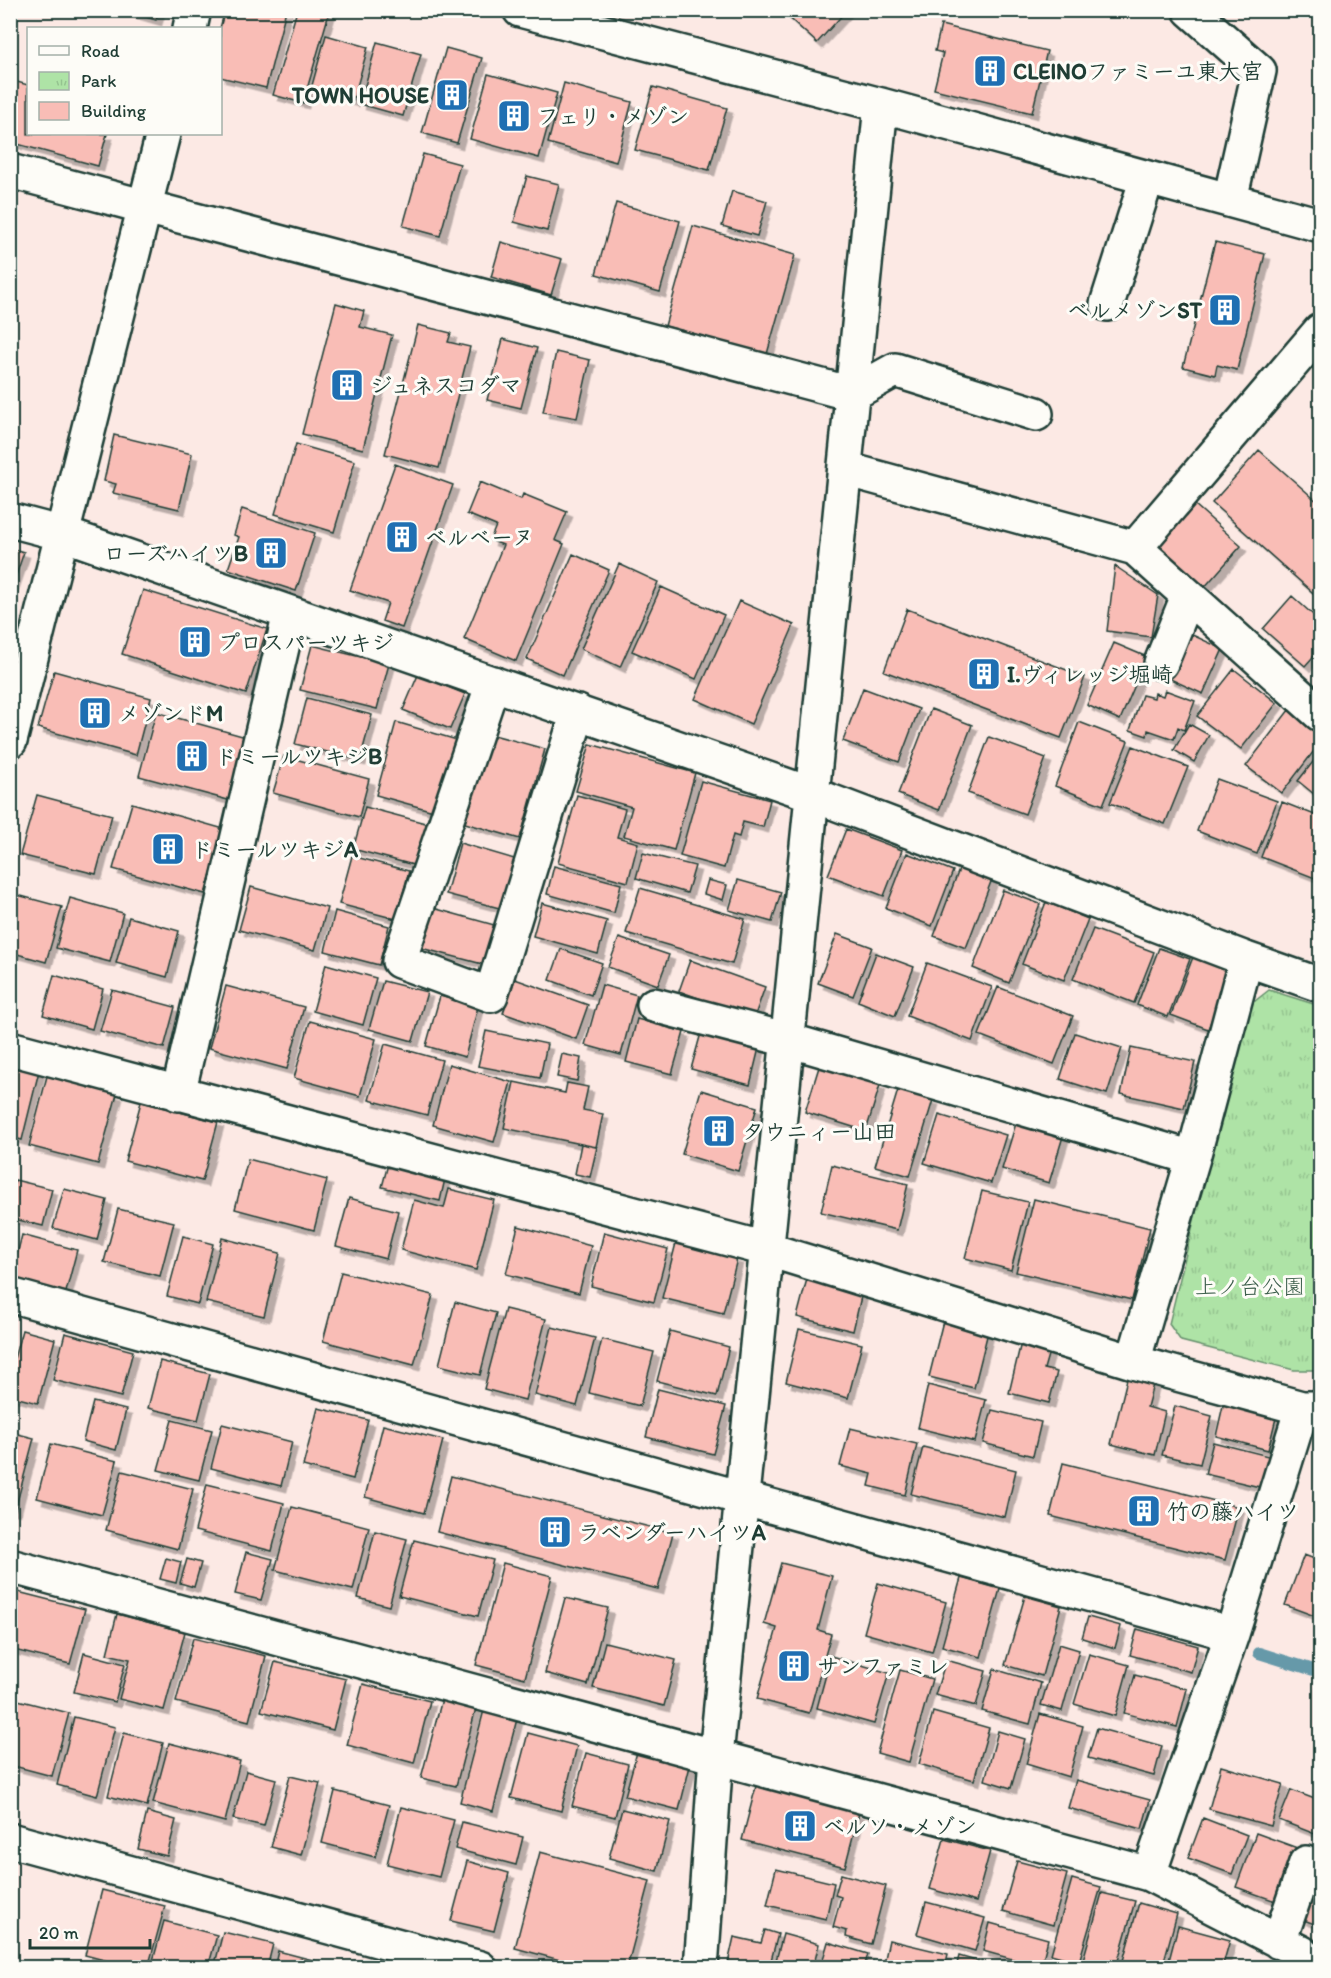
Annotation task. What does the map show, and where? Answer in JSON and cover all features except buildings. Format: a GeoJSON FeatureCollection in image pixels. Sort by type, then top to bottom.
{"type":"FeatureCollection","features":[{"type":"Feature","properties":{"kind":"street"},"geometry":{"type":"LineString","coordinates":[[190,27],[194,10]]}},
{"type":"Feature","properties":{"kind":"street"},"geometry":{"type":"LineString","coordinates":[[520,10],[602,20],[881,105],[1320,225]]}},
{"type":"Feature","properties":{"kind":"street"},"geometry":{"type":"LineString","coordinates":[[1190,10],[1259,72],[1230,200]]}},
{"type":"Feature","properties":{"kind":"street"},"geometry":{"type":"LineString","coordinates":[[701,1968],[716,1756],[814,795],[881,105]]}},
{"type":"Feature","properties":{"kind":"street"},"geometry":{"type":"LineString","coordinates":[[10,741],[163,135]]}},
{"type":"Feature","properties":{"kind":"street"},"geometry":{"type":"LineString","coordinates":[[10,171],[852,394],[896,370],[1036,414]]}},
{"type":"Feature","properties":{"kind":"street"},"geometry":{"type":"LineString","coordinates":[[1107,304],[1147,178]]}},
{"type":"Feature","properties":{"kind":"street"},"geometry":{"type":"LineString","coordinates":[[1135,548],[1320,331]]}},
{"type":"Feature","properties":{"kind":"street"},"geometry":{"type":"LineString","coordinates":[[845,469],[1135,548],[1320,714]]}},
{"type":"Feature","properties":{"kind":"street"},"geometry":{"type":"LineString","coordinates":[[10,520],[63,534],[814,795],[1320,985]]}},
{"type":"Feature","properties":{"kind":"street"},"geometry":{"type":"LineString","coordinates":[[1161,663],[1188,596]]}},
{"type":"Feature","properties":{"kind":"street"},"geometry":{"type":"LineString","coordinates":[[178,1094],[290,613]]}},
{"type":"Feature","properties":{"kind":"street"},"geometry":{"type":"LineString","coordinates":[[492,682],[399,962],[491,995],[578,712]]}},
{"type":"Feature","properties":{"kind":"street"},"geometry":{"type":"LineString","coordinates":[[1133,1362],[1193,1158],[1246,959]]}},
{"type":"Feature","properties":{"kind":"street"},"geometry":{"type":"LineString","coordinates":[[654,1005],[789,1040],[1193,1158]]}},
{"type":"Feature","properties":{"kind":"street"},"geometry":{"type":"LineString","coordinates":[[10,1048],[766,1249],[1133,1362],[1311,1408],[1149,1874]]}},
{"type":"Feature","properties":{"kind":"street"},"geometry":{"type":"LineString","coordinates":[[10,1295],[1232,1634]]}},
{"type":"Feature","properties":{"kind":"street"},"geometry":{"type":"LineString","coordinates":[[10,1566],[1149,1874],[1302,1953],[1319,1968]]}},
{"type":"Feature","properties":{"kind":"street"},"geometry":{"type":"LineString","coordinates":[[10,1840],[480,1968]]}},
{"type":"Feature","properties":{"kind":"street"},"geometry":{"type":"LineString","coordinates":[[1279,1942],[1306,1863]]}},
{"type":"Feature","properties":{"kind":"green space","name":"上ノ台公園"},"geometry":{"type":"Polygon","coordinates":[[[1269,990],[1320,1006],[1320,1370],[1294,1370],[1181,1341],[1169,1324],[1245,1009],[1269,990]]]}},
{"type":"Feature","properties":{"kind":"waterway"},"geometry":{"type":"LineString","coordinates":[[1259,1653],[1320,1672]]}},
{"type":"Feature","properties":{"kind":"place","name":"CLEINOファミーユ東大宮"},"geometry":{"type":"Point","coordinates":[990,71]}},
{"type":"Feature","properties":{"kind":"place","name":"TOWN HOUSE"},"geometry":{"type":"Point","coordinates":[452,95]}},
{"type":"Feature","properties":{"kind":"place","name":"フェリ・メゾン"},"geometry":{"type":"Point","coordinates":[514,116]}},
{"type":"Feature","properties":{"kind":"place","name":"ベルメゾンST"},"geometry":{"type":"Point","coordinates":[1225,310]}},
{"type":"Feature","properties":{"kind":"place","name":"ジュネスコダマ"},"geometry":{"type":"Point","coordinates":[347,385]}},
{"type":"Feature","properties":{"kind":"place","name":"ベルベーヌ"},"geometry":{"type":"Point","coordinates":[402,537]}},
{"type":"Feature","properties":{"kind":"place","name":"ローズハイツB"},"geometry":{"type":"Point","coordinates":[271,553]}},
{"type":"Feature","properties":{"kind":"place","name":"プロスパーツキジ"},"geometry":{"type":"Point","coordinates":[195,642]}},
{"type":"Feature","properties":{"kind":"place","name":"I.ヴィレッジ堀崎"},"geometry":{"type":"Point","coordinates":[984,674]}},
{"type":"Feature","properties":{"kind":"place","name":"メゾンドM"},"geometry":{"type":"Point","coordinates":[95,713]}},
{"type":"Feature","properties":{"kind":"place","name":"ドミールツキジB"},"geometry":{"type":"Point","coordinates":[192,756]}},
{"type":"Feature","properties":{"kind":"place","name":"ドミールツキジA"},"geometry":{"type":"Point","coordinates":[168,849]}},
{"type":"Feature","properties":{"kind":"place","name":"タウニィー山田"},"geometry":{"type":"Point","coordinates":[719,1131]}},
{"type":"Feature","properties":{"kind":"place","name":"竹の藤ハイツ"},"geometry":{"type":"Point","coordinates":[1144,1511]}},
{"type":"Feature","properties":{"kind":"place","name":"ラベンダーハイツA"},"geometry":{"type":"Point","coordinates":[555,1532]}},
{"type":"Feature","properties":{"kind":"place","name":"サンファミレ"},"geometry":{"type":"Point","coordinates":[794,1666]}},
{"type":"Feature","properties":{"kind":"place","name":"ベルソ・メゾン"},"geometry":{"type":"Point","coordinates":[800,1826]}}]}
